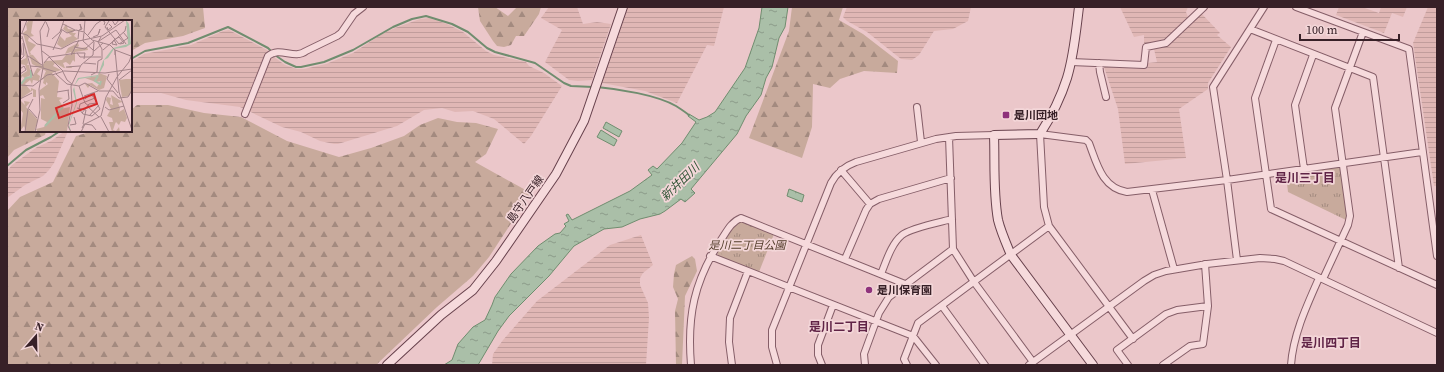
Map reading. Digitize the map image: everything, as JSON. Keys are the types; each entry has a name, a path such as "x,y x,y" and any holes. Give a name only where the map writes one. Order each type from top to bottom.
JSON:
{"street":[{"path":"245,114 268,56 271,53 278,51 292,54 302,54 341,33 354,14 363,7"},
{"name":"島守八戸線","path":"387,365 441,315 473,290 496,261 556,174 584,121 623,7"},
{"path":"1079,7 1075,40 1067,78 1050,118 1040,134 1044,207 1049,226 1133,339"},
{"path":"1071,62 1144,65 1146,47 1166,43 1204,7"},
{"path":"1237,260 1213,87 1264,7"},
{"path":"1296,7 1409,49 1437,256"},
{"path":"1250,29 1313,55 1373,77 1399,268"},
{"path":"1291,365 1296,335 1308,301 1341,242 1350,216 1334,108 1363,32"},
{"path":"1276,40 1255,98 1270,209 1437,285"},
{"path":"1304,169 1295,105 1313,55"},
{"path":"1099,64 1106,96"},
{"path":"916,107 921,142"},
{"path":"777,365 772,347 772,330 831,183 841,170 856,162 921,142 949,137 1040,134 1086,140 1090,143 1106,181 1114,189 1127,192 1227,180 1422,152"},
{"path":"994,135 995,186 998,219 1011,255 1093,365"},
{"path":"949,137 953,249 1031,364 1154,275 1174,269 1205,264 1260,258 1284,261 1437,333"},
{"path":"841,170 870,204"},
{"path":"845,259 870,204 879,199 950,178"},
{"path":"1152,190 1174,269"},
{"path":"1429,192 1437,192"},
{"path":"691,365 690,319 696,291 710,256 734,221 741,218 905,284"},
{"path":"881,274 894,245 902,235 913,230 952,219"},
{"path":"907,365 904,359 918,323 1049,226"},
{"path":"865,365 864,354 876,321 889,297 953,249"},
{"path":"710,256 913,336 936,365"},
{"path":"1163,365 1190,346 1202,344 1208,306 1205,264"},
{"path":"732,365 729,342 730,318 748,271"},
{"path":"822,365 818,355 818,345 832,305"},
{"path":"942,306 985,365"},
{"path":"1128,365 1118,350 1166,314 1177,310 1208,306"}],"shaded area":[{"path":"549,7 577,7 583,24 597,22 611,24 592,80 569,80 545,62 562,30 541,18"},
{"path":"628,7 724,7 714,46 707,45 677,103 645,91 602,83"},
{"path":"847,7 971,7 968,21 953,29 934,31 919,55 912,60 901,59 867,32 847,21 843,17"},
{"path":"1120,7 1188,7 1186,12 1188,17 1166,39 1144,44 1144,35 1134,37"},
{"path":"1339,7 1362,7 1379,13 1381,7 1407,7 1403,17 1392,13 1384,33 1336,15"},
{"path":"1428,7 1437,7 1437,186 1434,186 1413,43"},
{"path":"1201,13 1220,33 1217,35 1231,47 1208,83 1208,89 1179,109 1186,158 1125,164 1118,109 1104,67 1147,69 1148,63 1157,62 1154,49 1167,45"},
{"path":"429,18 447,24 463,32 486,51 494,55 526,62 529,66 544,73 562,86 531,136 524,144 494,119 473,111 455,112 442,108 424,110 397,126 334,144 320,141 301,132 282,127 240,107 186,100 161,93 132,93 132,61 144,54 191,45 223,31 229,30 267,50 285,65 297,69 304,69 326,64 353,53 382,34 420,19"},
{"path":"64,132 68,132 54,163 49,170 43,176 25,185 7,198 7,171 12,165 37,147 51,141"},
{"path":"641,235 653,265 643,273 640,278 640,285 648,303 649,318 646,365 492,365 493,354 503,340 537,301 610,245"}],"green space":[{"path":"7,7 203,7 205,28 183,36 145,43 132,50 132,20 20,20 20,132 46,132 45,135 14,150 7,158"},
{"path":"478,7 495,7 508,16 517,7 541,7 539,14 524,36 516,36 511,45 504,47 497,46 480,21"},
{"path":"792,7 843,7 839,20 863,34 898,61 897,73 864,71 840,79 830,88 813,84 812,127 802,158 749,138 789,31"},
{"path":"137,105 168,105 204,113 241,117 287,141 339,157 371,148 404,136 420,125 438,118 457,122 476,123 498,129 486,154 475,162 531,193 489,257 473,276 437,307 376,365 7,365 7,211 20,197 53,182 76,136 90,132 132,132 132,109"},
{"path":"1337,167 1341,169 1347,216 1346,220 1288,192 1286,174"},
{"name":"是川二丁目公園","path":"742,221 774,234 759,272 718,256 717,251 737,222"},
{"path":"741,223 759,229 759,231 754,231 743,227 731,240 726,249 727,253 722,255 720,250 733,229"},
{"path":"692,256 695,259 697,271 685,296 682,365 676,365 675,311 678,299 673,287 674,274 676,265"}],"water":[{"name":"新井田川","path":"762,7 788,7 785,27 779,38 772,67 766,78 761,95 746,116 737,134 691,189 695,193 685,202 681,199 660,214 640,219 622,227 604,229 574,246 549,276 509,316 498,331 478,365 444,365 452,360 458,344 473,327 485,320 495,297 511,274 538,246 555,234 560,233 566,226 564,224 569,221 566,215 568,214 572,220 630,191 652,175 648,170 653,166 657,169 682,143 696,122 688,116 689,114 699,120 715,112 745,68 759,28"},
{"path":"606,122 622,131 619,137 603,128"},
{"path":"601,130 617,140 614,146 597,137"},
{"path":"789,189 804,195 802,202 787,196"}],"waterway":[{"path":"275,55 296,67 324,62 353,50 393,27 412,19 426,16 452,24 468,32 487,48 495,52 535,63 564,83 571,86 593,87"},
{"path":"132,58 145,51 188,43 228,27 268,48 272,52"},
{"path":"597,87 627,91 659,99 676,106 689,115"},
{"path":"7,166 26,150 58,132"}],"place":[{"name":"是川団地","path":"1006,115"},
{"name":"是川保育園","path":"869,290"}],"district":[{"name":"是川三丁目","path":"1305,178"},
{"name":"是川二丁目","path":"839,327"},
{"name":"是川四丁目","path":"1331,343"}]}
